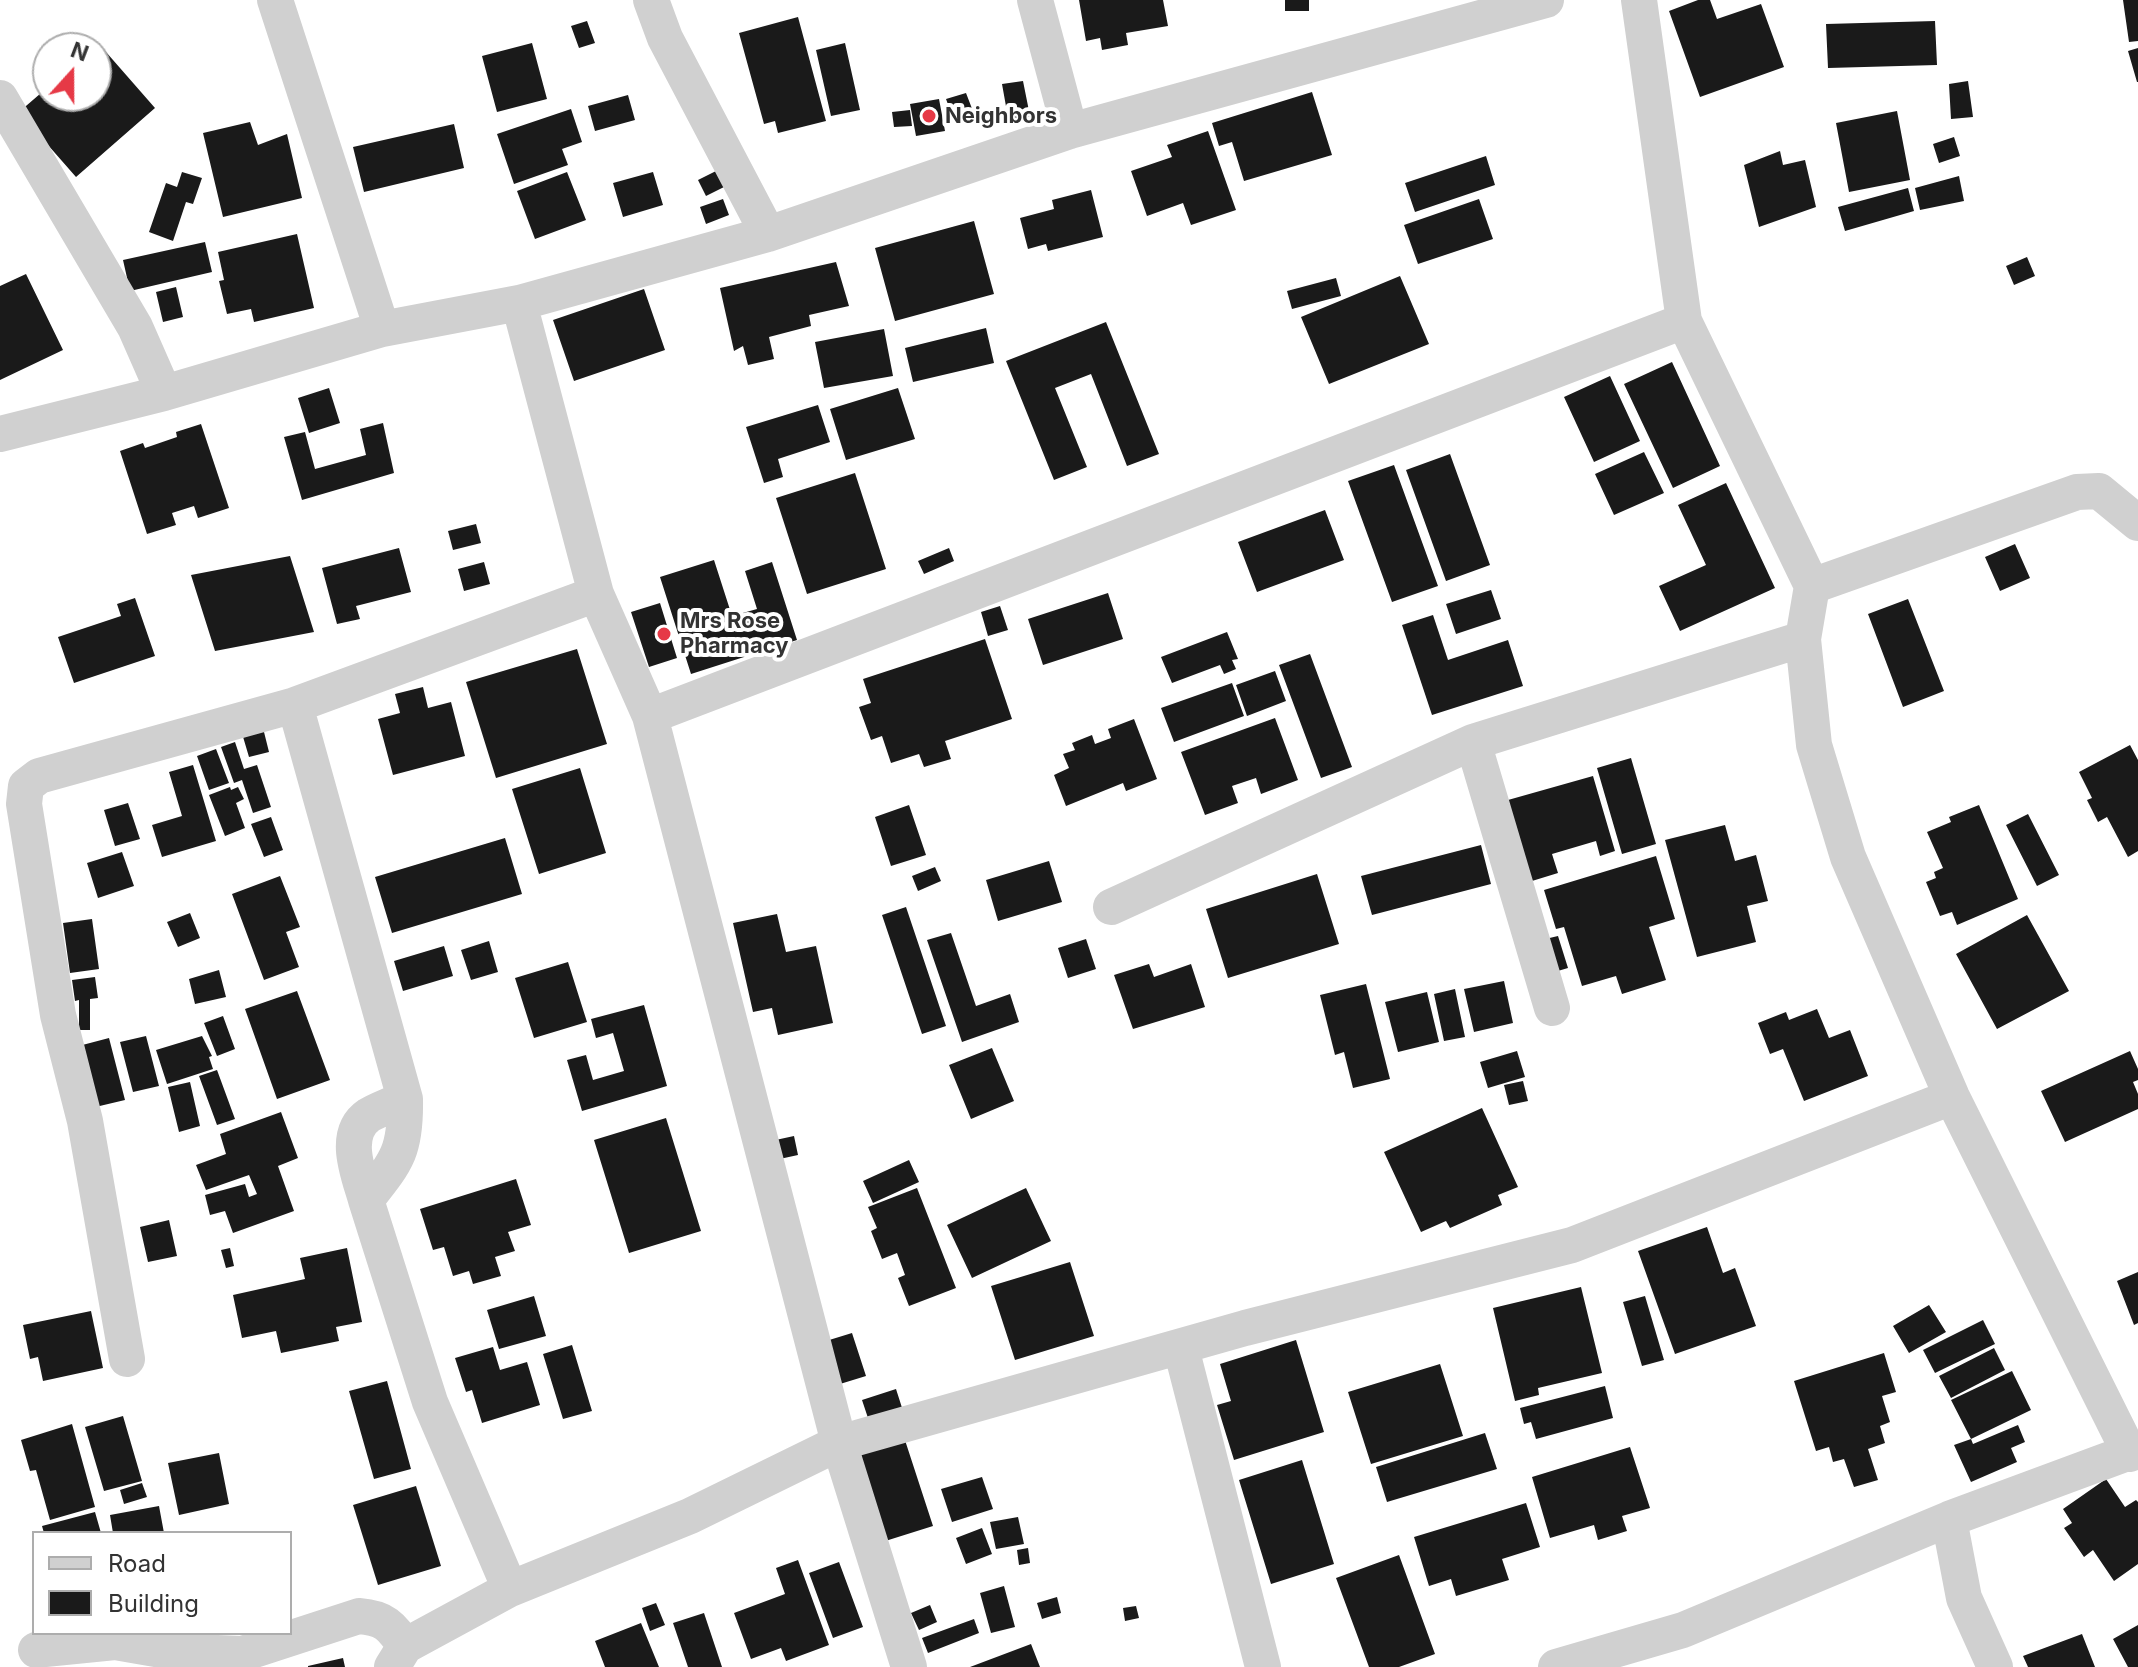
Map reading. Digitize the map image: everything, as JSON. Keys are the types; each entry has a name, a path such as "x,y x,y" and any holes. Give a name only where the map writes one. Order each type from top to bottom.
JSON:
{"street":[{"path":"275,0 382,329"},
{"path":"651,0 665,38 768,234"},
{"path":"1035,0 1070,131"},
{"path":"0,434 164,393 382,329 519,303 768,234 1070,131 1546,0"},
{"path":"1565,1666 1683,1630 1949,1519 2134,1452 1952,1097 1848,857 1814,745 1803,639 1812,586 1684,321 1639,0"},
{"path":"0,98 135,327 164,393"},
{"path":"519,303 596,594 650,716 839,1443 909,1667"},
{"path":"650,716 1684,321"},
{"path":"1812,586 2077,492 2099,491 2138,523"},
{"path":"127,1359 85,1121 58,1015 24,804 13,790 39,776 295,705 596,594"},
{"path":"1111,907 1473,742 1803,639"},
{"path":"295,705 405,1099 405,1129 394,1164 366,1200 430,1402 510,1589"},
{"path":"1473,742 1552,1008"},
{"path":"36,1650 115,1642 167,1651 242,1654 359,1616 379,1617 394,1631 398,1657 510,1589 690,1516 839,1443 1245,1328 1572,1245 1952,1097"},
{"path":"1181,1348 1263,1667"},
{"path":"1949,1519 1964,1598 1995,1667"}],"building":[{"path":"1079,0 1163,0 1168,26 1126,33 1128,45 1102,50 1100,38 1086,41"},
{"path":"1285,0 1309,0 1309,11 1285,11"},
{"path":"1698,0 1710,0 1717,19 1761,4 1784,67 1700,97 1669,11"},
{"path":"2123,0 2138,0 2138,41 2129,42"},
{"path":"798,17 826,121 778,133 775,121 764,124 739,33"},
{"path":"587,21 595,43 579,48 571,26"},
{"path":"1935,21 1937,65 1828,68 1826,24"},
{"path":"532,43 547,99 497,112 482,56"},
{"path":"845,43 860,110 831,116 816,50"},
{"path":"2138,48 2138,82 2137,82 2128,51"},
{"path":"112,59 155,108 76,177 19,112 32,101 32,112 112,112"},
{"path":"1023,81 1030,116 1009,123 1002,84"},
{"path":"1968,81 1973,117 1951,119 1949,84"},
{"path":"1312,92 1332,155 1244,181 1232,142 1219,146 1212,123"},
{"path":"966,93 976,119 956,126 946,99"},
{"path":"628,95 635,120 595,131 588,106"},
{"path":"939,99 945,131 916,136 910,104"},
{"path":"571,109 582,142 562,149 568,165 514,184 497,134"},
{"path":"910,110 912,126 894,127 892,112"},
{"path":"1897,111 1910,180 1849,192 1836,123"},
{"path":"250,122 258,145 287,134 302,198 223,217 203,133"},
{"path":"454,124 464,168 364,192 353,147"},
{"path":"1208,131 1236,210 1191,225 1183,203 1147,216 1131,171 1172,157 1167,145"},
{"path":"1954,137 1960,156 1939,163 1933,144"},
{"path":"1780,151 1783,165 1805,160 1816,207 1759,227 1744,165"},
{"path":"1486,156 1495,185 1415,212 1405,183"},
{"path":"716,171 724,187 706,196 698,180"},
{"path":"182,172 202,178 193,204 186,202 173,241 149,232 166,183 177,187"},
{"path":"567,172 586,220 535,239 517,191"},
{"path":"653,172 663,205 623,217 613,183"},
{"path":"1959,176 1964,201 1920,210 1915,188"},
{"path":"1908,188 1914,211 1845,231 1838,207"},
{"path":"1091,190 1103,237 1048,251 1046,244 1028,249 1020,218 1054,209 1052,200"},
{"path":"723,199 729,215 706,224 700,207"},
{"path":"1479,199 1493,239 1418,264 1404,225"},
{"path":"974,221 994,294 895,321 875,248"},
{"path":"297,234 314,308 254,322 251,309 227,314 219,281 224,280 218,252"},
{"path":"205,242 212,272 130,291 123,260"},
{"path":"2027,257 2035,276 2014,285 2006,266"},
{"path":"836,262 849,306 809,315 811,326 769,337 774,359 748,365 743,346 734,351 720,288"},
{"path":"26,274 63,350 0,380 0,286"},
{"path":"1400,276 1429,344 1329,384 1301,317"},
{"path":"1336,278 1341,296 1292,309 1287,291"},
{"path":"176,287 183,317 163,322 156,292"},
{"path":"644,289 665,350 574,381 553,320"},
{"path":"1106,322 1159,454 1127,466 1091,374 1055,388 1087,467 1054,480 1006,361"},
{"path":"986,328 994,363 913,382 905,348"},
{"path":"884,329 893,376 824,388 815,342"},
{"path":"1672,362 1720,466 1673,488 1624,384"},
{"path":"1610,376 1640,441 1594,462 1564,397"},
{"path":"329,388 340,423 309,433 298,398"},
{"path":"898,388 915,439 846,460 830,409"},
{"path":"818,405 830,442 778,459 783,477 764,483 746,427"},
{"path":"383,423 394,473 302,500 284,437 305,432 315,469 366,455 360,429"},
{"path":"201,424 229,508 198,518 194,506 172,513 176,525 147,534 120,451 143,443 145,448 177,437 176,432"},
{"path":"1644,452 1664,493 1614,515 1595,474"},
{"path":"1450,454 1490,565 1446,581 1406,470"},
{"path":"1394,465 1438,586 1392,602 1348,481"},
{"path":"855,473 886,569 807,594 776,498"},
{"path":"1726,483 1775,588 1680,631 1659,586 1706,565 1678,505"},
{"path":"1325,510 1344,560 1257,592 1238,542"},
{"path":"476,524 481,543 453,550 448,531"},
{"path":"2015,544 2030,578 2000,591 1985,557"},
{"path":"399,548 411,592 356,606 360,619 337,624 322,568"},
{"path":"949,548 954,561 924,574 918,561"},
{"path":"290,556 314,632 215,651 191,575"},
{"path":"714,560 732,616 757,609 745,571 772,562 797,640 691,674 660,577"},
{"path":"484,562 490,584 464,591 458,569"},
{"path":"1491,590 1501,619 1456,634 1446,604"},
{"path":"1108,593 1123,639 1043,665 1028,619"},
{"path":"135,598 155,656 74,683 58,637 121,616 117,604"},
{"path":"1908,599 1944,691 1903,707 1868,614"},
{"path":"660,603 677,658 649,667 631,612"},
{"path":"1000,606 1008,630 988,636 981,612"},
{"path":"1433,615 1448,660 1508,640 1523,686 1432,715 1402,625"},
{"path":"1227,632 1238,659 1232,660 1236,669 1224,674 1220,665 1172,683 1161,657"},
{"path":"985,639 1012,719 945,741 951,759 924,767 919,754 891,763 882,736 871,740 859,707 871,703 863,679"},
{"path":"577,649 607,744 496,778 466,682"},
{"path":"1310,654 1352,767 1321,778 1279,665"},
{"path":"1275,671 1286,701 1247,716 1236,685"},
{"path":"1232,683 1244,716 1174,742 1161,708"},
{"path":"423,687 428,708 451,702 465,756 393,775 378,719 400,713 395,694"},
{"path":"1275,718 1298,780 1261,794 1256,778 1232,786 1238,803 1205,815 1181,752"},
{"path":"1134,719 1157,779 1126,791 1123,783 1066,806 1054,775 1069,768 1063,754 1075,750 1072,743 1092,735 1095,744 1111,738 1108,729"},
{"path":"262,724 269,752 249,757 241,730"},
{"path":"235,742 244,769 257,765 271,807 253,813 242,780 234,783 221,747"},
{"path":"2130,745 2138,760 2138,851 2128,857 2107,817 2098,822 2087,800 2092,798 2079,772"},
{"path":"216,749 229,783 209,790 197,756"},
{"path":"1631,758 1656,844 1622,854 1597,768"},
{"path":"193,765 216,841 162,857 152,825 182,816 169,772"},
{"path":"580,768 606,853 539,874 512,789"},
{"path":"1593,776 1615,851 1600,856 1596,841 1552,854 1558,873 1532,881 1508,800"},
{"path":"230,787 231,790 238,787 244,799 236,803 245,828 225,836 209,795"},
{"path":"128,803 140,839 115,846 104,810"},
{"path":"909,805 926,855 891,866 875,817"},
{"path":"1979,805 2018,899 1957,925 1952,912 1940,916 1926,882 1936,878 1934,872 1943,868 1927,832 1951,822 1949,817"},
{"path":"2028,814 2059,875 2037,886 2006,825"},
{"path":"271,817 283,850 264,857 251,824"},
{"path":"1725,825 1735,861 1756,855 1768,901 1747,906 1756,942 1697,957 1665,840"},
{"path":"505,838 522,894 392,933 375,877"},
{"path":"1481,845 1491,884 1372,915 1361,876"},
{"path":"122,852 134,886 98,898 87,863"},
{"path":"1656,856 1675,919 1649,927 1666,980 1622,994 1616,976 1582,986 1564,927 1556,929 1544,890"},
{"path":"1049,861 1062,902 998,921 986,880"},
{"path":"935,867 941,881 918,891 912,876"},
{"path":"1317,874 1339,944 1228,978 1206,909"},
{"path":"280,876 300,927 286,932 299,967 264,980 232,894"},
{"path":"906,907 946,1026 922,1034 882,915"},
{"path":"190,913 200,938 178,947 167,922"},
{"path":"777,914 786,952 816,946 833,1023 778,1035 772,1008 753,1012 733,923"},
{"path":"2027,915 2069,991 1997,1029 1956,954"},
{"path":"92,919 99,969 70,973 63,923"},
{"path":"951,933 976,1006 1010,994 1019,1022 962,1042 927,940"},
{"path":"1558,936 1568,968 1551,973 1541,940"},
{"path":"1086,939 1096,969 1068,978 1058,948"},
{"path":"489,941 498,972 471,980 461,950"},
{"path":"444,946 453,976 403,991 394,961"},
{"path":"568,962 587,1022 534,1038 515,978"},
{"path":"1149,964 1154,977 1191,964 1205,1007 1133,1029 1114,975"},
{"path":"219,970 226,997 195,1004 189,979"},
{"path":"95,977 98,998 90,999 90,1030 79,1030 79,1000 75,1001 72,980"},
{"path":"1504,981 1513,1023 1474,1032 1464,989"},
{"path":"1366,984 1390,1079 1353,1088 1344,1052 1335,1055 1320,995"},
{"path":"1455,989 1465,1037 1444,1041 1434,994"},
{"path":"297,991 330,1080 277,1099 245,1009"},
{"path":"1427,992 1439,1042 1398,1052 1385,1002"},
{"path":"644,1005 667,1086 582,1111 567,1060 586,1055 593,1080 624,1071 613,1033 596,1038 591,1019"},
{"path":"1817,1009 1829,1038 1850,1030 1868,1076 1804,1101 1783,1049 1770,1054 1758,1023 1786,1012 1789,1020"},
{"path":"223,1016 235,1049 217,1056 204,1023"},
{"path":"146,1036 159,1086 133,1092 120,1042"},
{"path":"202,1036 212,1056 209,1057 213,1069 167,1084 156,1050"},
{"path":"109,1038 125,1100 87,1109 71,1048"},
{"path":"992,1048 1014,1101 971,1119 949,1065"},
{"path":"1517,1051 1525,1077 1488,1088 1480,1062"},
{"path":"2130,1051 2138,1069 2138,1080 2133,1082 2138,1094 2138,1109 2065,1142 2041,1091"},
{"path":"217,1070 235,1119 217,1125 199,1076"},
{"path":"1523,1081 1528,1101 1509,1105 1504,1085"},
{"path":"190,1082 200,1126 179,1132 168,1087"},
{"path":"1482,1108 1518,1187 1498,1195 1502,1205 1450,1228 1446,1221 1421,1232 1384,1152"},
{"path":"281,1112 298,1158 278,1166 294,1211 233,1233 225,1211 210,1215 205,1195 245,1184 249,1197 257,1194 249,1175 206,1190 196,1165 226,1154 220,1134"},
{"path":"666,1118 701,1231 629,1253 594,1140"},
{"path":"794,1136 798,1155 775,1160 771,1141"},
{"path":"909,1160 919,1182 873,1203 863,1181"},
{"path":"516,1179 531,1225 508,1232 515,1251 495,1257 501,1276 473,1284 469,1271 453,1276 444,1247 433,1250 420,1209"},
{"path":"917,1188 956,1288 909,1306 898,1278 905,1275 897,1253 882,1259 871,1231 877,1228 868,1207"},
{"path":"1026,1188 1051,1241 972,1278 947,1225"},
{"path":"169,1220 177,1256 148,1262 140,1227"},
{"path":"1707,1227 1723,1273 1735,1268 1756,1326 1675,1354 1638,1251"},
{"path":"230,1248 234,1266 226,1268 221,1250"},
{"path":"347,1248 362,1322 336,1327 339,1341 281,1353 276,1331 242,1338 233,1295 305,1279 300,1258"},
{"path":"1070,1262 1094,1336 1015,1360 991,1286"},
{"path":"2138,1272 2138,1323 2134,1325 2117,1281"},
{"path":"1581,1287 1602,1373 1538,1388 1539,1395 1515,1401 1493,1308"},
{"path":"534,1296 546,1336 499,1349 487,1310"},
{"path":"1645,1296 1664,1360 1642,1366 1623,1302"},
{"path":"1929,1305 1946,1332 1909,1353 1893,1326"},
{"path":"91,1311 103,1368 43,1381 38,1357 30,1359 23,1325"},
{"path":"1983,1320 1995,1344 1935,1373 1923,1350"},
{"path":"852,1333 866,1376 840,1384 826,1341"},
{"path":"1296,1340 1324,1432 1234,1460 1217,1405 1231,1401 1220,1364"},
{"path":"572,1345 592,1411 563,1419 543,1354"},
{"path":"493,1347 500,1370 527,1362 540,1405 482,1423 472,1390 466,1392 455,1358"},
{"path":"1994,1348 2005,1370 1951,1398 1939,1376"},
{"path":"1884,1353 1896,1392 1882,1396 1890,1422 1880,1426 1885,1443 1868,1449 1878,1480 1854,1487 1844,1459 1833,1462 1829,1447 1816,1451 1794,1381"},
{"path":"1440,1364 1463,1436 1371,1464 1348,1392"},
{"path":"2012,1371 2031,1410 1971,1439 1951,1400"},
{"path":"387,1381 411,1469 374,1479 349,1391"},
{"path":"1605,1386 1613,1418 1536,1439 1531,1422 1524,1424 1520,1408"},
{"path":"896,1389 904,1414 870,1424 862,1400"},
{"path":"123,1416 142,1481 104,1491 85,1427"},
{"path":"72,1424 95,1507 50,1520 36,1470 30,1471 21,1440"},
{"path":"2018,1425 2025,1442 2011,1448 2017,1462 1971,1482 1954,1445 1971,1439 1973,1444"},
{"path":"902,1431 933,1526 879,1543 855,1446"},
{"path":"1485,1433 1497,1469 1387,1502 1376,1467"},
{"path":"1630,1447 1650,1508 1622,1516 1627,1531 1598,1540 1594,1525 1550,1538 1532,1477"},
{"path":"219,1453 229,1504 179,1515 168,1463"},
{"path":"1302,1460 1334,1564 1271,1584 1239,1480"},
{"path":"982,1477 993,1509 952,1522 941,1489"},
{"path":"2106,1479 2125,1507 2136,1500 2138,1502 2138,1564 2114,1581 2093,1550 2084,1557 2064,1528 2072,1523 2063,1509"},
{"path":"142,1483 147,1497 124,1504 120,1490"},
{"path":"416,1486 441,1566 378,1585 353,1505"},
{"path":"1526,1503 1540,1547 1502,1559 1509,1580 1456,1596 1451,1579 1429,1586 1414,1537"},
{"path":"159,1506 164,1531 113,1531 110,1515"},
{"path":"95,1512 100,1531 43,1531 42,1526"},
{"path":"1018,1517 1024,1544 996,1549 990,1522"},
{"path":"982,1528 992,1554 966,1564 956,1538"},
{"path":"1028,1548 1030,1563 1019,1565 1017,1550"},
{"path":"1399,1555 1435,1654 1399,1667 1369,1667 1336,1578"},
{"path":"798,1560 829,1645 786,1661 781,1648 751,1659 734,1613 785,1594 776,1568"},
{"path":"839,1562 863,1627 833,1638 809,1573"},
{"path":"1004,1586 1015,1627 991,1633 980,1593"},
{"path":"1057,1597 1061,1613 1042,1619 1037,1603"},
{"path":"656,1603 665,1625 650,1631 642,1608"},
{"path":"930,1605 937,1622 919,1630 911,1613"},
{"path":"1136,1606 1139,1618 1125,1621 1123,1608"},
{"path":"704,1613 722,1667 688,1667 673,1623"},
{"path":"974,1619 979,1633 928,1653 922,1638"},
{"path":"641,1623 659,1667 605,1667 595,1641"},
{"path":"2138,1625 2138,1667 2128,1667 2113,1639"},
{"path":"2082,1634 2095,1667 2028,1667 2023,1656"},
{"path":"1031,1644 1040,1667 970,1667"},
{"path":"343,1658 345,1667 308,1667 308,1666"}],"place":[{"name":"Neighbors","path":"929,116"},
{"name":"Mrs Rose Pharmacy","path":"664,634"}]}
